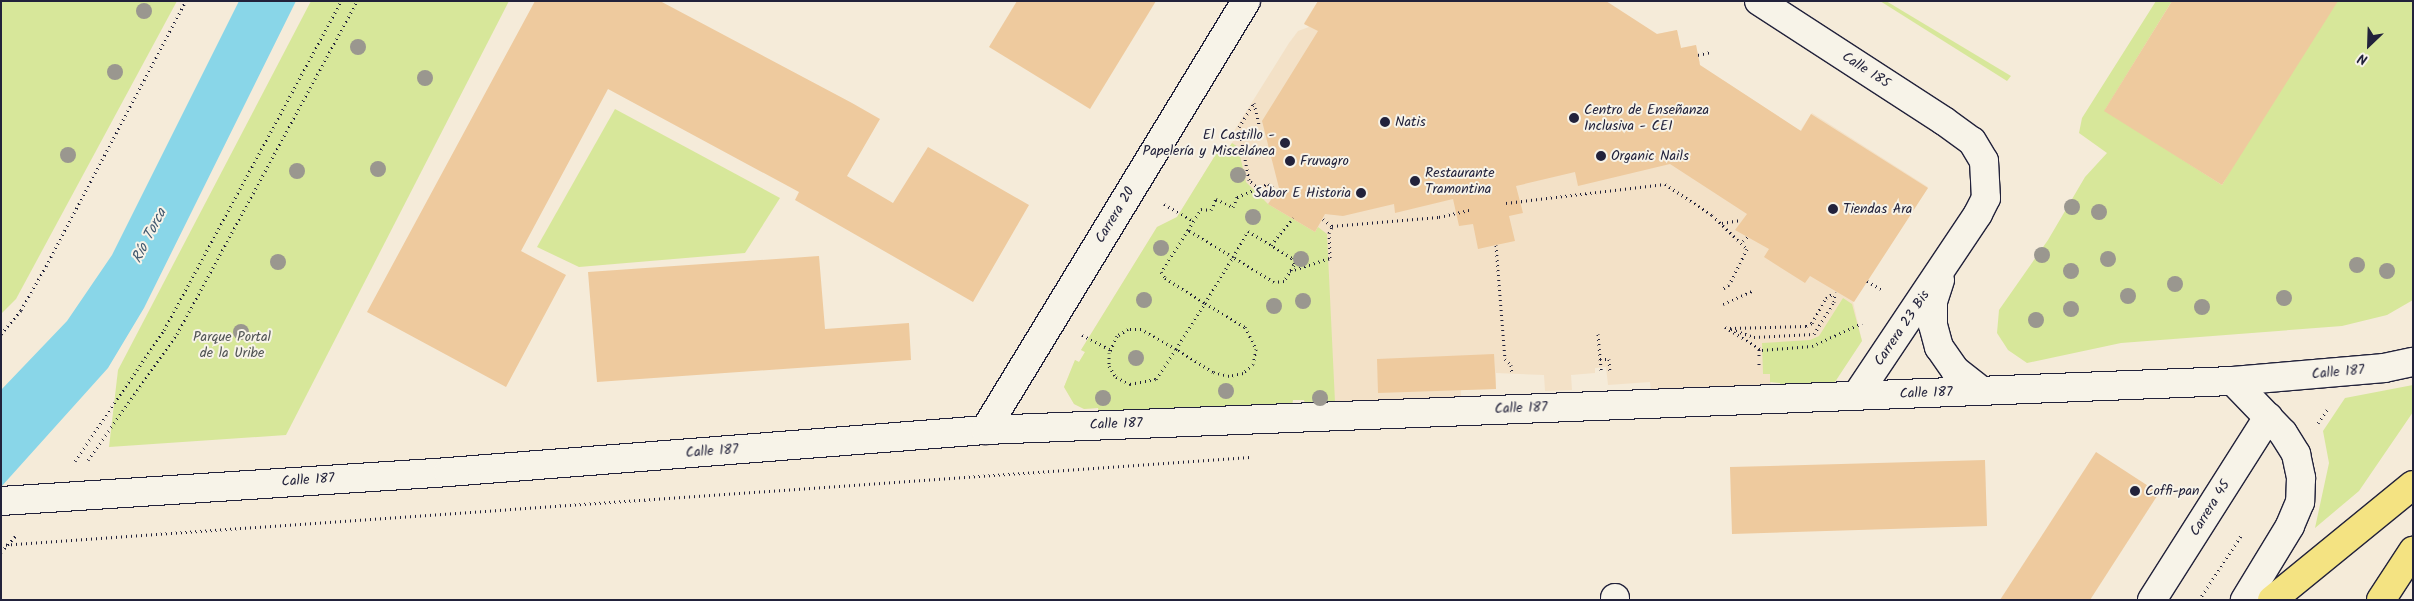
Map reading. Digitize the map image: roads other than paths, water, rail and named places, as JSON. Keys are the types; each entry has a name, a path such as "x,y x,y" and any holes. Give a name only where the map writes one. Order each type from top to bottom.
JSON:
{"highway":[{"path":"2272,600 2413,485"},
{"path":"2381,600 2413,551"}],"street":[{"name":"Carrera 20","path":"984,430 1246,1"},
{"name":"Calle 185","path":"1759,1 1972,141"},
{"name":"Carrera 23 Bis","path":"1856,396 1948,260 1986,198 1984,161 1972,141"},
{"name":"Carrera 23 Bis","path":"1948,260 1933,301 1933,325 1939,347 1955,370 1982,391"},
{"name":"Calle 187","path":"4,501 57,496 448,472 984,430 2233,381 2384,368 2413,362"},
{"path":"2233,381 2268,416 2296,454 2302,478 2300,502 2290,526 2245,600"},
{"name":"Carrera 45","path":"2152,600 2268,416"}],"water":[{"name":"Río Torca","path":"239,1 296,1 144,308 108,368 1,487 1,390 67,321 112,255"}],"place":[{"name":"Centro de Enseñanza Inclusiva - CEI","path":"1574,118"},
{"name":"Natis","path":"1385,122"},
{"name":"El Castillo - Papelería y Miscelánea","path":"1285,143"},
{"name":"Organic Nails","path":"1601,156"},
{"name":"Fruvagro","path":"1290,161"},
{"name":"Restaurante Tramontina","path":"1415,181"},
{"name":"Sabor E Historia","path":"1361,193"},
{"name":"Tiendas Ara","path":"1833,209"},
{"name":"Coffi-pan","path":"2135,491"}],"park label":[{"name":"Parque Portal de la Uribe","path":"232,346"}]}
